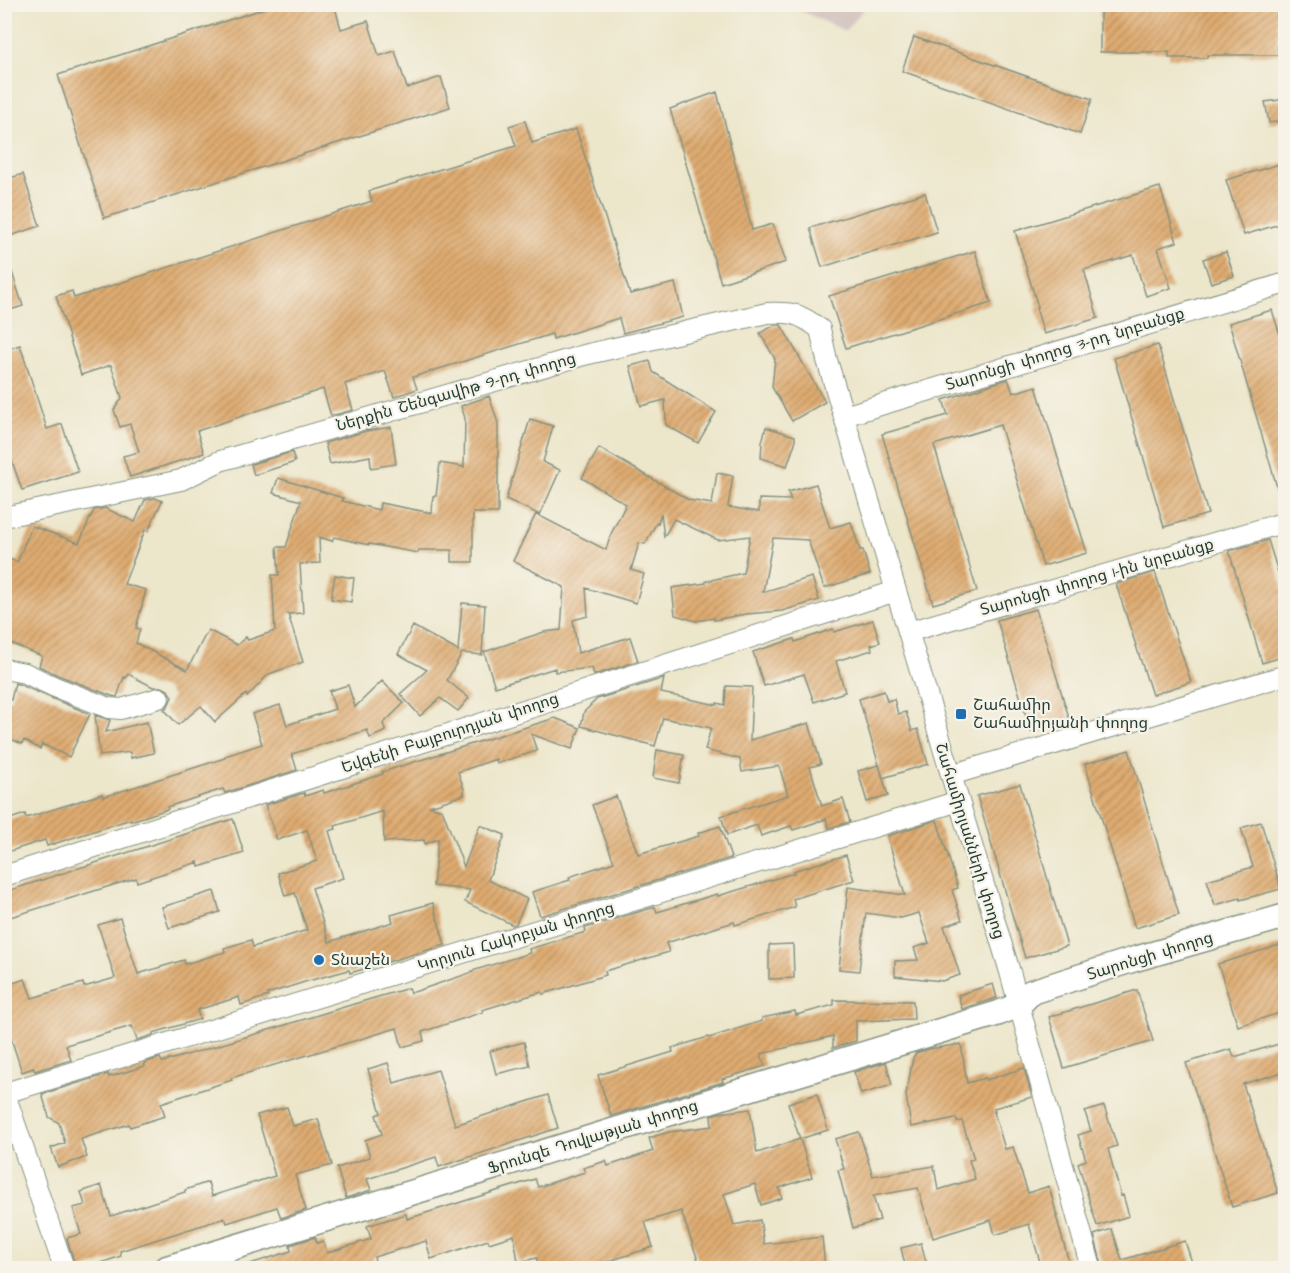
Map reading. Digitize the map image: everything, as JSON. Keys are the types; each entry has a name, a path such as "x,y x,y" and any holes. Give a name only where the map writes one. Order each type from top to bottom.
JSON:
{"street":[{"name":"Տարոնցի փողոց 3-րդ նրբանցք","path":"844,416 1286,283"},
{"name":"Ներքին Շենգավիթ 9-րդ փողոց","path":"4,517 181,480 220,461 584,355 767,313 790,312 806,318 820,329 844,416"},
{"name":"Շահամիրյանների փողոց","path":"844,416 1019,1005 1091,1269"},
{"name":"Տարոնցի փողոց 1-ին նրբանցք","path":"908,632 1286,522"},
{"name":"Եվգենի Բայբուրդյան փողոց","path":"4,876 896,591"},
{"path":"4,669 25,673 109,708 121,709 159,698"},
{"path":"951,775 1286,675"},
{"name":"Կորյուն Հակոբյան փողոց","path":"5,1092 959,801"},
{"name":"Տարոնցի փողոց","path":"1019,1005 1031,992 1135,959 1286,916"},
{"name":"Ֆրունզե Դովլաթյան փողոց","path":"166,1269 1019,1005"},
{"path":"5,1092 64,1269"}],"shaded area":[{"path":"867,4 845,31 788,5"}],"building":[{"path":"278,4 313,4 314,9 334,4 341,29 368,21 379,56 395,51 407,88 441,77 450,107 104,218 58,75"},
{"path":"1100,4 1277,4 1278,55 1207,55 1207,58 1169,58 1169,52 1100,52"},
{"path":"914,37 1092,99 1080,134 902,71"},
{"path":"717,92 752,230 773,224 786,262 721,283 670,109"},
{"path":"1286,99 1286,120 1269,123 1265,102"},
{"path":"525,121 532,143 576,129 630,294 675,283 683,317 623,333 619,318 553,339 552,334 413,377 417,389 394,397 385,371 345,384 353,410 331,416 323,389 197,431 204,453 130,477 123,456 139,452 130,424 120,427 114,410 122,398 111,365 81,375 56,296 72,291 74,298 372,201 369,191 516,146 509,126"},
{"path":"1286,162 1286,222 1244,235 1226,180"},
{"path":"23,174 40,226 4,238 4,180"},
{"path":"1160,187 1177,242 1158,248 1171,288 1146,296 1133,255 1084,270 1098,318 1044,334 1015,231"},
{"path":"925,193 937,232 822,267 810,228"},
{"path":"975,251 991,303 846,348 829,296"},
{"path":"1226,252 1234,276 1211,283 1203,259"},
{"path":"4,260 8,260 23,306 4,312"},
{"path":"1272,310 1286,354 1286,500 1281,501 1229,323"},
{"path":"775,325 781,325 825,402 792,421 772,387 775,359 760,333"},
{"path":"20,345 47,429 62,424 78,472 22,490 4,438 4,350"},
{"path":"1158,345 1208,514 1164,527 1114,358"},
{"path":"650,361 653,372 716,412 698,443 666,425 665,400 641,406 630,366"},
{"path":"1008,379 1013,393 1036,386 1087,553 1043,566 1000,425 934,445 977,591 933,604 882,434 948,415 943,400"},
{"path":"489,396 498,423 498,513 473,513 473,562 452,562 452,550 419,550 418,553 334,537 332,541 319,537 320,563 300,564 303,613 288,614 303,662 269,674 247,697 246,694 215,722 201,706 178,725 164,709 172,697 168,690 162,687 153,687 128,674 126,678 124,677 117,697 112,696 39,666 42,656 4,641 4,557 17,562 32,526 79,543 94,510 105,508 135,522 145,500 155,498 162,501 148,531 145,530 124,584 146,590 136,628 140,629 136,643 187,670 208,630 237,645 246,637 248,640 275,631 272,575 279,575 277,547 286,547 301,501 273,493 278,478 343,498 342,501 379,510 380,503 432,513 440,463 464,467 465,418 461,406"},
{"path":"530,419 553,426 543,462 560,470 540,515 506,499"},
{"path":"391,427 396,464 371,468 370,456 330,464 325,443 366,431"},
{"path":"766,427 795,436 795,443 787,466 761,458"},
{"path":"599,448 689,500 712,504 717,473 733,476 728,507 759,512 759,499 791,500 788,492 816,484 830,528 851,522 870,574 824,588 808,540 773,538 763,592 812,577 819,600 782,611 714,620 714,618 696,621 675,615 672,588 706,583 706,581 743,573 750,536 718,540 674,519 664,537 661,513 658,523 645,544 639,543 631,570 644,574 636,603 586,588 588,616 573,620 578,653 630,637 638,661 594,675 592,668 555,672 555,668 495,687 484,652 544,632 561,630 564,587 513,561 536,514 606,550 626,504 582,478"},
{"path":"292,452 295,462 254,475 251,464"},
{"path":"1268,540 1286,598 1286,656 1262,663 1229,551"},
{"path":"1155,572 1191,682 1152,695 1116,584"},
{"path":"335,575 354,578 351,602 331,599"},
{"path":"462,603 485,605 482,655 462,653 447,680 469,698 458,711 440,698 420,716 400,694 427,670 398,654 413,626 458,651"},
{"path":"1036,609 1070,721 1031,732 997,620"},
{"path":"873,620 880,642 871,645 872,650 836,661 845,692 814,702 804,674 764,686 753,652 794,639 795,642 833,629 834,632"},
{"path":"664,678 661,693 717,705 717,703 725,705 726,686 752,687 750,740 809,723 821,764 810,767 822,806 843,799 850,822 829,828 826,819 793,830 791,826 761,836 757,825 727,835 721,816 788,795 779,766 742,772 740,759 705,750 711,728 663,718 655,746 581,726 584,712 597,699"},
{"path":"382,681 404,703 383,724 386,731 370,738 367,730 292,754 297,770 225,793 223,789 131,821 131,819 47,846 45,840 4,853 4,821 25,814 26,818 102,794 103,797 225,758 225,756 262,744 252,714 280,705 287,725 335,709 329,691 348,685 355,707"},
{"path":"15,683 90,714 69,757 42,744 40,749 24,740 22,744 4,736 4,699 11,700"},
{"path":"884,691 887,701 894,699 898,714 906,712 912,731 918,729 928,764 883,778 859,699"},
{"path":"95,715 110,720 106,732 147,722 154,753 131,758 130,752 100,756"},
{"path":"555,718 580,728 572,749 531,734 537,751 497,763 496,759 458,772 464,795 430,806 442,809 464,867 480,825 505,835 488,880 527,899 516,924 513,925 465,902 470,890 433,886 438,839 425,844 424,840 384,842 383,811 335,826 336,829 329,831 343,878 312,888 329,942 393,922 391,915 433,903 445,945 350,973 349,970 308,981 241,1005 239,997 197,1010 200,1019 137,1040 132,1026 66,1045 71,1060 35,1071 33,1068 22,1072 4,1017 4,986 25,979 32,998 83,983 84,987 115,978 98,925 120,918 138,974 184,960 185,964 225,952 224,948 251,940 253,947 307,930 295,893 285,896 278,873 317,861 307,830 277,840 265,805 304,793 305,796 323,790 324,793 383,774 382,772"},
{"path":"657,750 684,755 679,783 653,778"},
{"path":"1129,750 1179,915 1135,928 1085,764"},
{"path":"879,765 888,796 867,802 858,771"},
{"path":"1020,784 1067,946 1025,958 977,796"},
{"path":"616,796 638,854 699,836 698,833 720,826 731,858 540,916 532,892 614,862 592,805"},
{"path":"233,819 244,853 199,867 198,862 137,882 136,878 4,919 4,892"},
{"path":"937,820 958,888 952,890 962,920 944,926 960,975 942,981 895,976 895,961 918,960 914,948 929,943 919,913 901,918 866,913 859,971 839,969 848,887 905,895 887,836"},
{"path":"1261,822 1281,889 1215,905 1207,880 1253,867 1241,828"},
{"path":"846,855 854,880 793,899 795,907 735,925 734,922 666,943 669,952 605,971 606,975 482,1010 483,1012 422,1032 424,1041 402,1047 397,1028 231,1078 232,1080 161,1103 165,1116 81,1139 87,1157 58,1167 51,1148 65,1143 59,1123 49,1117 42,1094 108,1074 109,1077 145,1066 144,1063 160,1058 162,1062 180,1057 409,988 411,993 530,953 529,949 586,932 585,928 655,907 657,912 717,894 718,896"},
{"path":"214,891 220,912 169,928 162,907"},
{"path":"1286,943 1286,1011 1238,1026 1218,964"},
{"path":"793,944 794,978 769,979 769,945"},
{"path":"993,984 997,998 962,1009 958,995"},
{"path":"1137,990 1153,1041 1064,1068 1049,1017"},
{"path":"834,1000 913,1001 914,1019 856,1021 856,1041 833,1048 833,1036 761,1054 765,1066 722,1079 723,1082 611,1116 598,1075 673,1052 672,1048 762,1021 762,1018 795,1011 796,1015 834,1005"},
{"path":"524,1042 530,1066 496,1074 490,1051"},
{"path":"1286,1042 1286,1071 1243,1084 1278,1193 1232,1207 1186,1063 1231,1049 1234,1057"},
{"path":"961,1044 967,1083 985,1078 986,1080 1024,1068 1032,1097 994,1108 994,1112 1005,1149 1013,1147 1028,1193 1049,1186 1071,1269 1042,1269 1029,1224 995,1235 991,1220 933,1238 918,1188 873,1196 880,1220 853,1228 838,1170 844,1169 835,1139 859,1132 873,1176 934,1166 938,1190 975,1179 969,1160 974,1159 962,1121 957,1122 956,1118 911,1127 906,1095 916,1053"},
{"path":"886,1062 892,1085 861,1094 854,1072"},
{"path":"388,1063 394,1083 438,1070 455,1125 548,1095 558,1128 439,1167 436,1157 367,1179 371,1190 346,1198 337,1168 370,1157 365,1140 382,1134 376,1115 381,1113 368,1069"},
{"path":"817,1094 828,1130 800,1139 788,1103"},
{"path":"1104,1106 1117,1146 1108,1149 1129,1216 1097,1226 1078,1163 1086,1160 1078,1135 1091,1131 1085,1112"},
{"path":"287,1107 293,1126 318,1119 332,1165 295,1175 306,1210 281,1218 277,1207 227,1223 225,1218 120,1251 121,1256 84,1269 76,1269 67,1238 81,1234 73,1208 85,1205 81,1192 101,1185 111,1216 185,1192 185,1190 208,1182 212,1196 275,1176 257,1115"},
{"path":"750,1109 757,1153 800,1139 812,1177 779,1188 782,1198 761,1205 755,1184 724,1194 734,1225 760,1220 764,1244 822,1237 825,1267 701,1269 681,1211 645,1222 653,1247 603,1263 605,1269 538,1269 537,1258 518,1262 514,1235 489,1243 488,1240 431,1259 426,1241 374,1257 377,1269 248,1269 247,1265 291,1251 290,1245 315,1237 317,1243 323,1241 327,1253 371,1239 367,1226 406,1214 407,1219 535,1179 538,1187 585,1172 583,1168 606,1161 608,1166 653,1151 649,1138 669,1132 712,1126 711,1115"},
{"path":"1112,1229 1122,1260 1185,1241 1194,1269 1103,1269 1094,1235"},
{"path":"921,1243 928,1269 906,1269 901,1248"}],"place":[{"name":"Շահամիր Շահամիրյանի փողոց","path":"961,714"},
{"name":"Տնաշեն","path":"319,960"}]}
